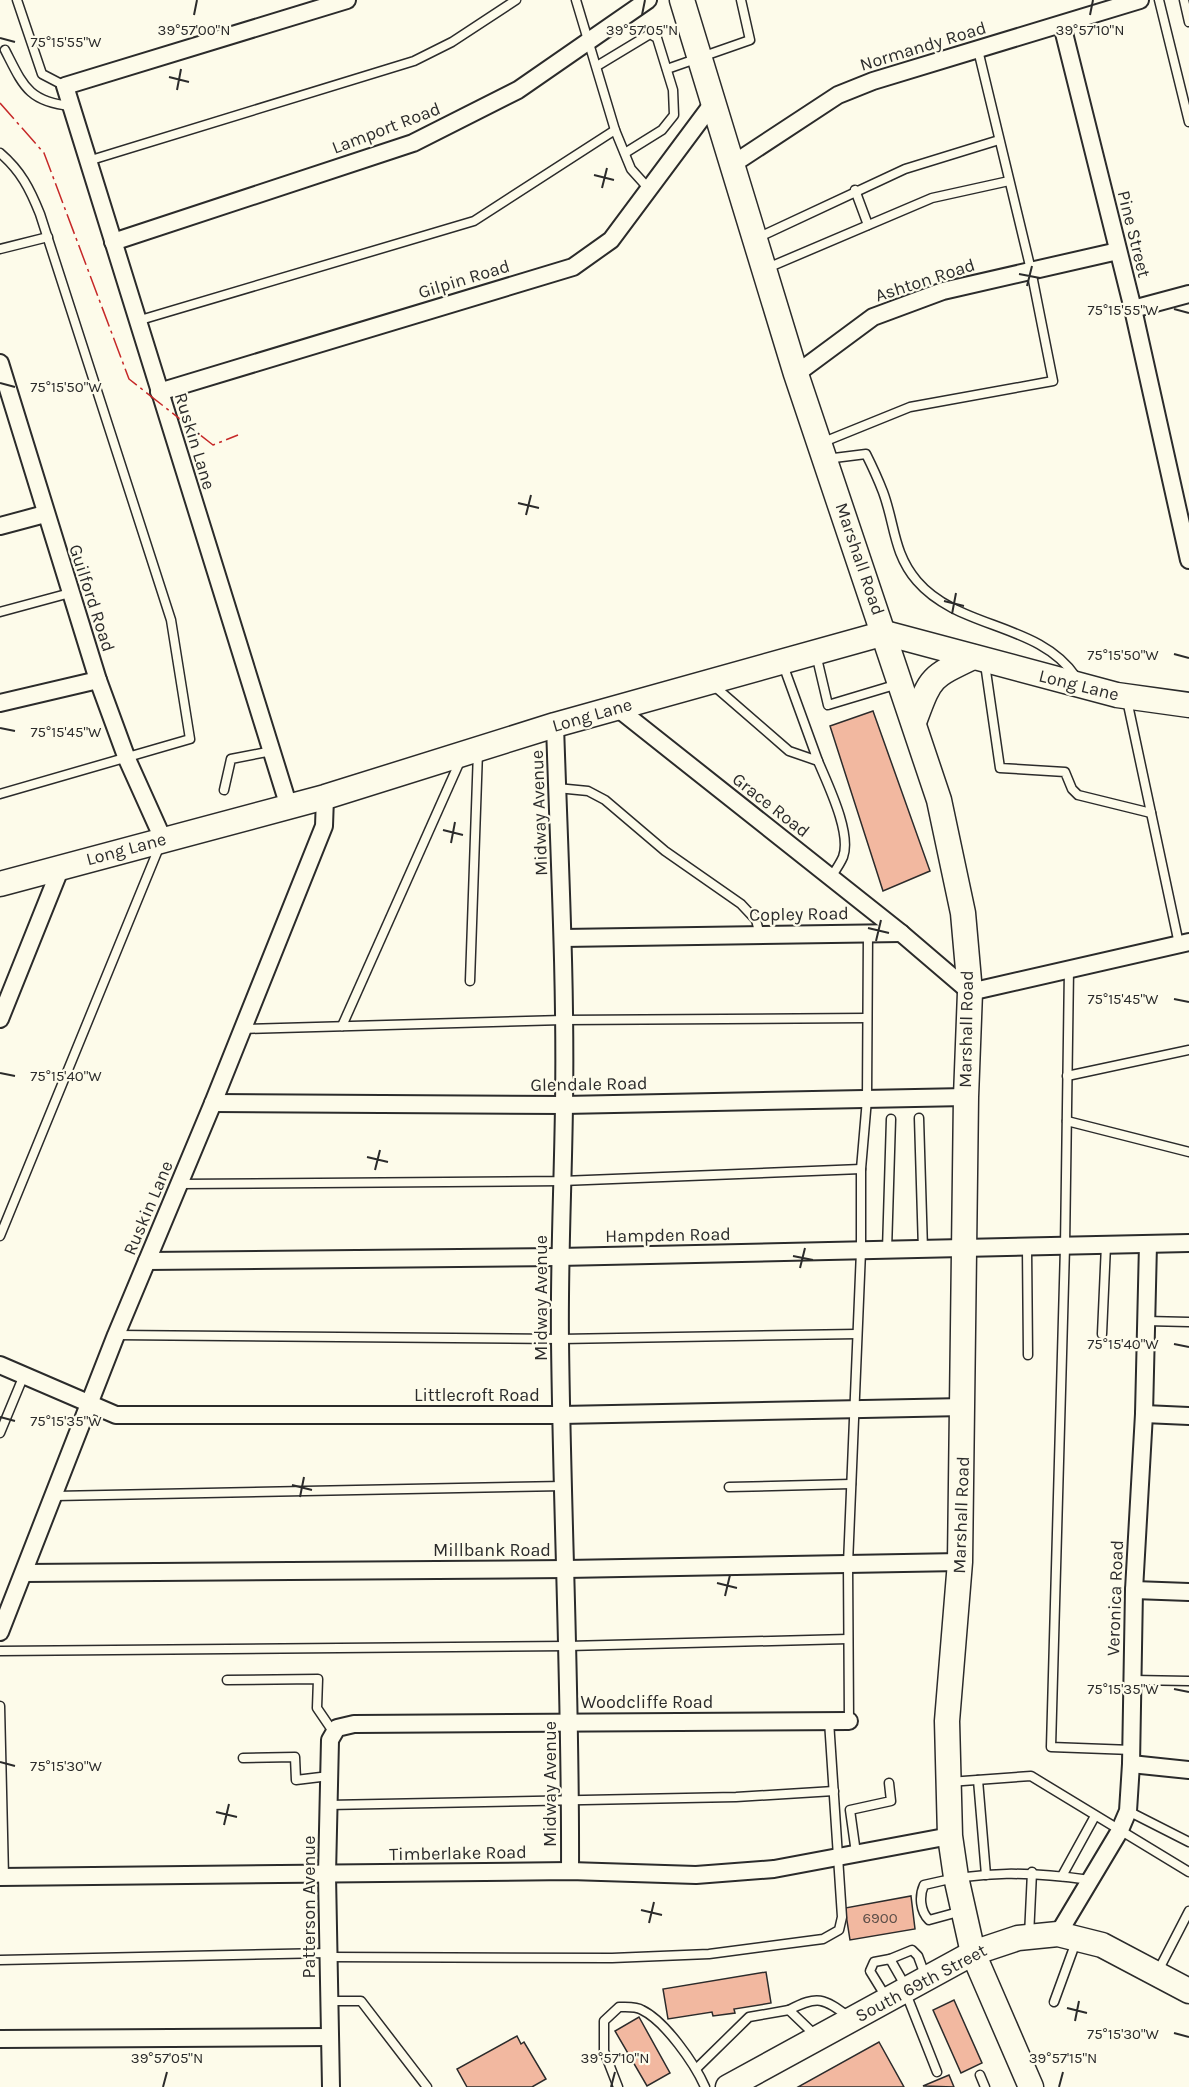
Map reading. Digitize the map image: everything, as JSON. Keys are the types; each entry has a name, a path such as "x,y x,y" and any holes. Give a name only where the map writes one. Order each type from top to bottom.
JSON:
{"main road":[{"name":"Marshall Road","path":"682,0 734,164 796,374 902,683 942,811 963,914 970,992 966,1097 964,1407 960,1562 947,1721 950,1836 956,1877 973,1953 1031,2087"},
{"name":"Long Lane","path":"0,884 325,797 555,725 885,633 1126,697 1189,705"},
{"path":"914,722 928,684 945,670 979,659"},
{"name":"South 69th Street","path":"728,2087 973,1953 1029,1937 1068,1937 1102,1945 1189,1991"}],"street":[{"path":"65,86 347,0"},
{"name":"Lamport Road","path":"113,242 413,143 518,90 648,0"},
{"name":"Normandy Road","path":"734,164 838,95 873,81 1140,0"},
{"name":"Pine Street","path":"1062,25 1133,309 1189,560"},
{"name":"Ruskin Lane","path":"65,86 289,807"},
{"name":"Gilpin Road","path":"159,392 573,267 611,240 713,103"},
{"name":"Ashton Road","path":"796,374 873,317 943,291 1118,251"},
{"path":"1133,309 1189,294"},
{"name":"Guilford Road","path":"0,363 98,680 127,759 163,839"},
{"path":"0,526 45,514"},
{"path":"0,703 98,680"},
{"name":"Grace Road","path":"616,708 901,933"},
{"name":"Midway Avenue","path":"555,725 563,938 564,1105 559,1257 570,1722 570,1871"},
{"name":"Ruskin Lane","path":"0,1632 116,1335 213,1103 324,826 325,797"},
{"path":"0,1019 61,867"},
{"path":"901,933 970,992 1184,943"},
{"name":"Copley Road","path":"563,938 901,933"},
{"name":"Glendale Road","path":"213,1103 564,1105 966,1097"},
{"name":"Hampden Road","path":"147,1261 559,1257 1189,1243"},
{"name":"Veronica Road","path":"1068,1937 1090,1880 1119,1832 1128,1810 1132,1757 1134,1590 1144,1414 1148,1244"},
{"name":"Littlecroft Road","path":"0,1365 91,1403 116,1416 561,1415 964,1407"},
{"path":"1144,1414 1189,1416"},
{"name":"Millbank Road","path":"24,1573 566,1569 960,1562"},
{"path":"1134,1590 1189,1592"},
{"name":"Woodcliffe Road","path":"335,1730 354,1724 849,1721"},
{"name":"Patterson Avenue","path":"331,2087 327,1875 330,1740 335,1730"},
{"path":"1132,1757 1189,1770"},
{"name":"Timberlake Road","path":"2,1877 570,1871 696,1875 774,1869 950,1836"},
{"path":"0,2039 330,2037"}],"lane":[{"path":"17,0 42,74 65,86"},
{"path":"88,161 414,61 452,42 516,0"},
{"path":"576,0 615,130 631,169 649,189"},
{"path":"667,69 750,40 741,0"},
{"path":"1159,0 1189,122"},
{"path":"1184,0 1189,22"},
{"path":"597,66 650,34 657,38 673,90 674,115 662,130 625,153"},
{"path":"5,50 24,87 33,95 51,105 71,106"},
{"path":"822,451 910,407 1053,381 1031,270 978,50"},
{"path":"137,321 474,221 615,130"},
{"path":"755,238 855,190 905,169 999,140"},
{"path":"0,153 18,169 30,187 48,237 171,620 190,739 0,794"},
{"path":"765,269 932,198 1009,181"},
{"path":"855,190 868,225"},
{"path":"0,249 48,237"},
{"path":"822,451 866,454 884,493 896,547 917,581 939,599 978,619 1020,634 1049,649 1068,665 1082,686"},
{"path":"0,612 70,593"},
{"path":"816,654 828,705 902,683"},
{"path":"979,659 1000,768 1065,772 1072,789 1078,795 1151,813"},
{"path":"782,662 835,802 844,835 844,855 831,877"},
{"path":"709,682 789,751 818,761"},
{"path":"1126,697 1151,813 1184,943"},
{"path":"224,790 231,759 272,751"},
{"path":"470,753 470,981"},
{"path":"342,1026 470,753"},
{"path":"557,788 588,791 605,800 665,851 741,904 756,920 760,934"},
{"path":"0,1236 163,839"},
{"path":"849,1721 848,1564 861,1251 861,1169 867,1099 868,933"},
{"path":"1069,969 1065,1247 1051,1747 1132,1757"},
{"path":"241,1029 563,1020 867,1018"},
{"path":"1067,1076 1189,1050"},
{"path":"919,1118 923,1250"},
{"path":"887,1251 891,1119"},
{"path":"1067,1121 1189,1152"},
{"path":"179,1184 562,1182 861,1169"},
{"path":"1102,1334 1106,1245"},
{"path":"1027,1248 1028,1355"},
{"path":"1146,1321 1189,1322"},
{"path":"116,1335 560,1339 857,1334"},
{"path":"0,1433 24,1375"},
{"path":"729,1487 851,1484"},
{"path":"55,1496 564,1486"},
{"path":"0,1651 568,1646 848,1639"},
{"path":"227,1680 318,1679 317,1708 335,1730"},
{"path":"1132,1680 1189,1681"},
{"path":"0,1706 2,1877"},
{"path":"0,1960 328,1955 622,1958 709,1954 823,1939 839,1930 842,1917 830,1721"},
{"path":"243,1758 295,1757 296,1780 329,1776"},
{"path":"947,1782 1031,1776 1119,1832 1189,1872"},
{"path":"978,1780 986,1875"},
{"path":"856,1853 850,1810 891,1801 889,1783"},
{"path":"328,1805 736,1797 834,1791"},
{"path":"1128,1810 1189,1842"},
{"path":"1062,1876 1095,1816"},
{"path":"1029,1937 1032,1872"},
{"path":"963,1911 928,1920 924,1914 920,1893 924,1885 956,1877 1032,1872 1090,1880"},
{"path":"1156,1974 1189,1911"},
{"path":"1054,2002 1068,1937"},
{"path":"912,1950 918,1956 906,1990 870,1971 874,1962 890,1959 912,1950"},
{"path":"890,1959 906,1990 937,2072"},
{"path":"697,2068 749,2017 789,2010 810,1999 827,2001 853,2019"},
{"path":"329,2001 360,2001 427,2087"},
{"path":"618,2087 604,2052 604,2021 619,2007 640,2008 654,2018 697,2068 705,2087"},
{"path":"789,2010 818,2038"},
{"path":"980,2075 985,2087"}],"building":[{"path":"873,711 930,871 883,891 830,726"},
{"path":"911,1896 915,1929 850,1940 845,1908"},
{"path":"766,1972 771,2003 734,2009 735,2013 713,2016 712,2012 668,2019 663,1989"},
{"path":"954,2000 982,2063 961,2073 933,2010"},
{"path":"639,2017 670,2073 647,2086 615,2031"},
{"path":"517,2036 521,2044 524,2042 546,2079 532,2087 467,2087 457,2069"},
{"path":"879,2042 904,2087 798,2087"},
{"path":"949,2075 954,2087 923,2086"}],"power":[{"path":"0,103 44,153 129,379 213,445 238,435"}]}
